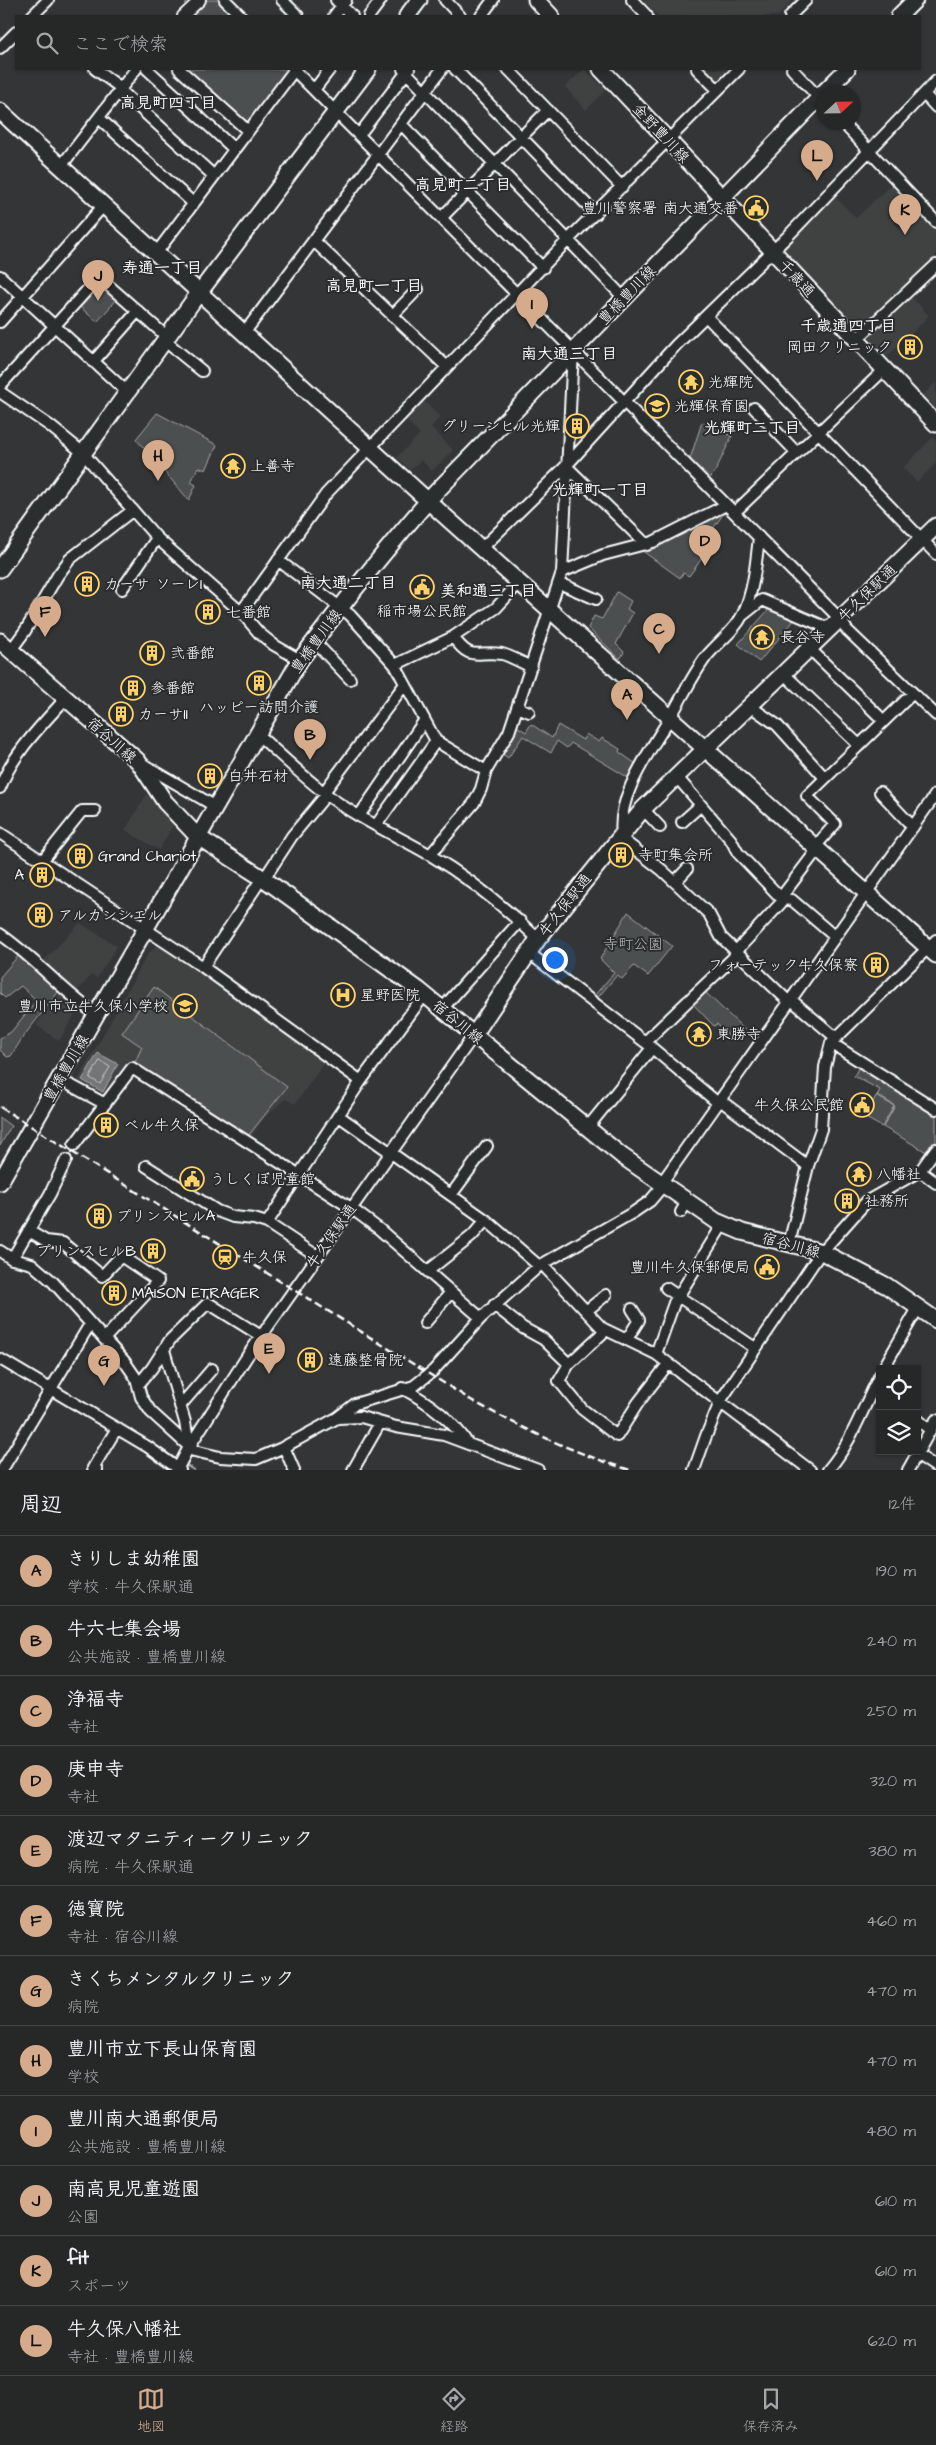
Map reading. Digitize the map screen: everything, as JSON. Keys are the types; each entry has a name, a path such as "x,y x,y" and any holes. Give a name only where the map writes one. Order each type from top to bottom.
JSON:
{"street":[{"path":"33,15 48,0"},
{"path":"184,15 200,0"},
{"path":"282,0 297,15"},
{"path":"370,15 381,0"},
{"path":"408,15 419,0"},
{"path":"445,0 454,14"},
{"path":"482,15 493,0"},
{"path":"536,0 550,15"},
{"path":"632,0 646,15"},
{"path":"791,15 806,0"},
{"path":"900,15 915,0"},
{"path":"227,1 239,15"},
{"path":"335,15 342,2 351,15"},
{"path":"0,48 15,33"},
{"path":"96,70 121,89 214,176"},
{"path":"62,165 135,70"},
{"path":"148,70 234,150"},
{"path":"180,70 248,131"},
{"path":"157,252 293,70"},
{"path":"295,70 735,512 835,624"},
{"path":"314,90 329,70"},
{"path":"0,569 82,452 199,292 367,70"},
{"path":"359,134 406,70 424,92 624,298"},
{"path":"245,332 441,70"},
{"path":"456,70 596,214"},
{"path":"509,70 622,187"},
{"name":"金野豊川線","path":"602,70 721,197"},
{"path":"698,70 718,90"},
{"path":"241,612 326,494 518,295 568,240 738,70"},
{"path":"793,70 816,90"},
{"name":"豊橋豊川線","path":"833,85 846,70"},
{"path":"482,548 566,466 676,345 772,251 936,81"},
{"path":"924,94 936,107"},
{"name":"豊橋豊川線","path":"0,1182 257,734 300,660 314,641 428,501 721,197 816,103"},
{"path":"442,217 548,110"},
{"path":"0,111 105,204 428,501 671,716 815,849 933,948 833,1040 825,1068 822,1129 808,1166 789,1244"},
{"path":"99,118 194,203"},
{"path":"401,124 543,268"},
{"path":"849,130 936,222"},
{"name":"千歳通","path":"721,197 936,424"},
{"path":"0,322 105,204"},
{"path":"314,242 447,367"},
{"path":"856,340 936,265"},
{"path":"0,276 127,392"},
{"path":"0,386 99,277 202,371"},
{"path":"392,316 418,289"},
{"path":"93,362 138,311"},
{"path":"706,316 936,554"},
{"path":"430,855 474,804 486,771 509,732 518,707 526,696 531,667 559,583 562,572 573,350"},
{"path":"735,512 884,370"},
{"path":"0,392 20,404 82,452 157,538 241,612 274,645 300,660"},
{"path":"754,408 797,452"},
{"path":"566,466 647,545"},
{"path":"562,572 603,555 647,545 726,505"},
{"path":"6,645 26,631 58,575 70,559 133,510"},
{"name":"牛久保駅通","path":"178,1470 225,1388 261,1336 474,1034 538,939 621,833 676,776 936,526"},
{"path":"743,616 754,582 759,537"},
{"path":"122,589 157,538"},
{"path":"278,560 340,607 395,665 436,741 486,771"},
{"path":"395,665 453,637 496,608 520,582"},
{"path":"559,583 596,599"},
{"path":"936,714 912,694 847,630 835,624 762,600 743,616 706,657 691,679 633,782 620,824 623,840 642,853 709,914 721,937 833,1040 936,1109"},
{"path":"453,637 464,651 472,655 502,654 531,667"},
{"path":"314,641 350,679"},
{"name":"宿谷川線","path":"6,645 138,761 165,802 198,837 263,879 425,994 662,1185 684,1207 742,1232 822,1252 887,1286 936,1320"},
{"path":"810,649 884,721"},
{"path":"784,674 859,745"},
{"path":"203,967 292,836 404,684"},
{"path":"588,1127 649,1045 733,958 736,952 781,903 815,849 835,824 806,796 912,694"},
{"path":"0,788 7,770 66,698"},
{"path":"750,706 777,725 825,778"},
{"path":"518,707 529,712"},
{"path":"359,816 424,721"},
{"path":"257,734 325,793 359,816 430,855 520,921 538,939"},
{"path":"376,824 436,741"},
{"path":"138,761 216,807"},
{"path":"676,776 731,840 738,853 782,899 792,900 834,936"},
{"path":"880,792 913,826"},
{"path":"0,1251 12,1259 32,1264 53,1282 125,1362 136,1378 141,1397 151,1412 189,1448 200,1453 245,1459 266,1456 336,1418 355,1404 402,1388 414,1386 433,1371 481,1318 541,1265 644,1206 662,1185 665,1178 791,1001 834,936 936,794"},
{"path":"682,822 701,805"},
{"path":"643,809 660,827"},
{"path":"42,861 82,811 94,811"},
{"path":"0,833 203,967 361,1081"},
{"path":"675,882 688,869"},
{"path":"442,1009 520,921"},
{"path":"0,934 13,943 64,990 97,1015"},
{"path":"529,952 719,1102 808,1166"},
{"path":"267,1224 361,1081 425,994"},
{"path":"74,1145 132,1068 351,1208 379,1229 481,1318"},
{"path":"70,1085 105,1104"},
{"path":"339,1116 486,1220 541,1265 606,1330 656,1354 810,1470"},
{"path":"451,1195 487,1146"},
{"path":"694,1470 720,1402 822,1252 867,1202 920,1171 936,1149"},
{"path":"12,1259 50,1194 66,1160"},
{"path":"146,1166 217,1211 233,1217 254,1219 267,1224 317,1256"},
{"path":"920,1171 936,1183"},
{"path":"428,1271 472,1236 486,1220"},
{"path":"656,1354 674,1303 724,1224"},
{"path":"28,1231 46,1241 63,1242 102,1276 121,1256 158,1281 104,1339"},
{"path":"666,1288 755,1348"},
{"path":"425,1323 451,1292"},
{"path":"586,1311 606,1295"},
{"path":"138,1384 170,1340 208,1303 261,1336"},
{"path":"494,1306 523,1328 542,1339 569,1364"},
{"path":"885,1365 918,1308"},
{"path":"627,1340 639,1320 632,1309"},
{"path":"2,1470 90,1324"},
{"path":"606,1330 569,1364 559,1382 582,1409 613,1439 668,1364"},
{"path":"164,1350 186,1422 189,1448"},
{"path":"0,1359 148,1446 178,1470"},
{"path":"180,1406 212,1369"},
{"path":"402,1388 456,1426 468,1444"},
{"path":"828,1470 838,1458 876,1393"},
{"path":"336,1418 361,1417 380,1423 427,1431 538,1470"},
{"path":"921,1449 936,1420"},
{"path":"353,1470 380,1423"},
{"path":"921,1423 930,1430"},
{"path":"97,1470 93,1468 117,1428"},
{"path":"284,1447 294,1470"},
{"path":"908,1470 918,1455 936,1467"}],"shaded area":[{"path":"643,0 793,0 779,15 657,15"},
{"path":"585,70 606,90 586,110 565,87"},
{"path":"708,70 727,70 717,80"},
{"path":"893,183 905,196 886,214 901,230 921,211 936,228 936,257 904,288 929,316 887,357 781,246 832,194 856,218"},
{"path":"936,382 936,408 923,395"},
{"path":"423,400 440,417 431,427 453,450 432,471 421,460 410,470 397,457 420,434 405,419"},
{"path":"933,437 936,441 936,463 917,482 903,468"},
{"path":"147,794 173,825 159,850 125,830"},
{"path":"80,923 117,946 97,978 92,975 73,995 41,964"},
{"name":"豊川市立牛久保小学校","path":"159,940 326,1060 295,1104 285,1099 264,1118 249,1140 132,1064 105,1098 76,1084 149,952 153,950"},
{"path":"61,992 80,1006 59,1041 36,1025"}],"green space":[{"path":"205,0 220,0 235,15 190,15"},
{"path":"187,70 287,70 250,124 246,125"},
{"path":"100,281 118,298 97,322 78,305"},
{"path":"157,413 217,445 206,470 198,467 191,482 196,485 189,500 136,439"},
{"path":"702,422 732,436 714,474 709,479 690,459"},
{"path":"726,510 701,546 708,550 689,576 683,573 680,578 641,550"},
{"path":"617,592 631,601 627,609 633,613 616,644 624,652 620,659 588,628 594,616 602,619"},
{"path":"769,609 797,617 759,662 738,644"},
{"path":"531,724 552,738 558,725 583,740 586,734 599,742 602,738 620,749 619,752 639,766 632,780 571,743 567,748 557,741 551,753 523,736 508,758 500,752 515,725 526,732"},
{"name":"寺町公園","path":"628,912 672,946 648,976 634,966 622,979 617,975 595,1001 592,998 614,973 600,959"},
{"path":"19,955 59,991 23,1037 11,1056 7,1057 0,1050 0,1038 11,1032 35,1002 34,998 21,986 5,998 0,993 0,977"},
{"path":"154,987 287,1087 248,1136 135,1062 142,1047 122,1033"},
{"path":"703,990 745,1030 733,1041 717,1024 714,1026 691,1002"},
{"path":"860,1065 936,1111 936,1145 930,1154 883,1127 895,1106 877,1095 880,1090 854,1076"},
{"path":"876,1096 894,1106 882,1127 864,1117"},
{"path":"0,1118 11,1126 0,1146"}],"water":[{"path":"98,1053 118,1064 103,1092 82,1080"}],"waterway":[{"path":"157,1447 177,1460"},
{"path":"186,1465 194,1470"}],"railway":[{"path":"0,1107 471,1400 549,1440 630,1470"}],"place":[{"name":"牛久保八幡社","path":"817,181"},
{"name":"豊川警察署 南大通交番","path":"756,208"},
{"name":"fit","path":"905,235"},
{"name":"南高見児童遊園","path":"98,301"},
{"name":"豊川南大通郵便局","path":"532,329"},
{"name":"岡田クリニック","path":"910,347"},
{"name":"光輝院","path":"691,382"},
{"name":"光輝保育園","path":"657,406"},
{"name":"グリーンヒル光輝","path":"577,426"},
{"name":"上善寺","path":"233,466"},
{"name":"豊川市立下長山保育園","path":"158,481"},
{"name":"庚申寺","path":"705,566"},
{"name":"カーサ ソーレI","path":"87,584"},
{"name":"稲市場公民館","path":"422,587"},
{"name":"七番館","path":"208,612"},
{"name":"徳寶院","path":"45,637"},
{"name":"長谷寺","path":"762,637"},
{"name":"弐番館","path":"152,653"},
{"name":"浄福寺","path":"659,654"},
{"name":"ハッピー訪問介護","path":"259,683"},
{"name":"参番館","path":"133,688"},
{"name":"カーサII","path":"121,714"},
{"name":"きりしま幼稚園","path":"627,720"},
{"name":"牛六七集会場","path":"310,760"},
{"name":"白井石材","path":"210,776"},
{"name":"寺町集会所","path":"621,855"},
{"name":"Grand Chariot","path":"80,856"},
{"name":"A","path":"42,875"},
{"name":"アルカンシエル","path":"40,915"},
{"name":"フォーテック牛久保寮","path":"876,965"},
{"name":"星野医院","path":"343,995"},
{"name":"豊川市立牛久保小学校","path":"185,1006"},
{"name":"東勝寺","path":"699,1034"},
{"name":"牛久保公民館","path":"862,1105"},
{"name":"ベル牛久保","path":"106,1125"},
{"name":"八幡社","path":"859,1174"},
{"name":"うしくぼ児童館","path":"192,1179"},
{"name":"社務所","path":"847,1201"},
{"name":"プリンスヒルA","path":"99,1216"},
{"name":"プリンスヒルB","path":"153,1251"},
{"name":"牛久保","path":"225,1257"},
{"name":"豊川牛久保郵便局","path":"767,1267"},
{"name":"MAISON ETRAGER","path":"114,1293"},
{"name":"遠藤整骨院","path":"310,1360"},
{"name":"渡辺マタニティークリニック","path":"269,1374"},
{"name":"きくちメンタルクリニック","path":"104,1386"}],"district":[{"name":"高見町四丁目","path":"168,102"},
{"name":"高見町二丁目","path":"463,184"},
{"name":"寿通一丁目","path":"162,267"},
{"name":"高見町一丁目","path":"374,285"},
{"name":"千歳通四丁目","path":"848,325"},
{"name":"南大通三丁目","path":"569,353"},
{"name":"光輝町二丁目","path":"752,427"},
{"name":"光輝町一丁目","path":"600,489"},
{"name":"南大通二丁目","path":"348,582"},
{"name":"美和通三丁目","path":"488,590"}]}
